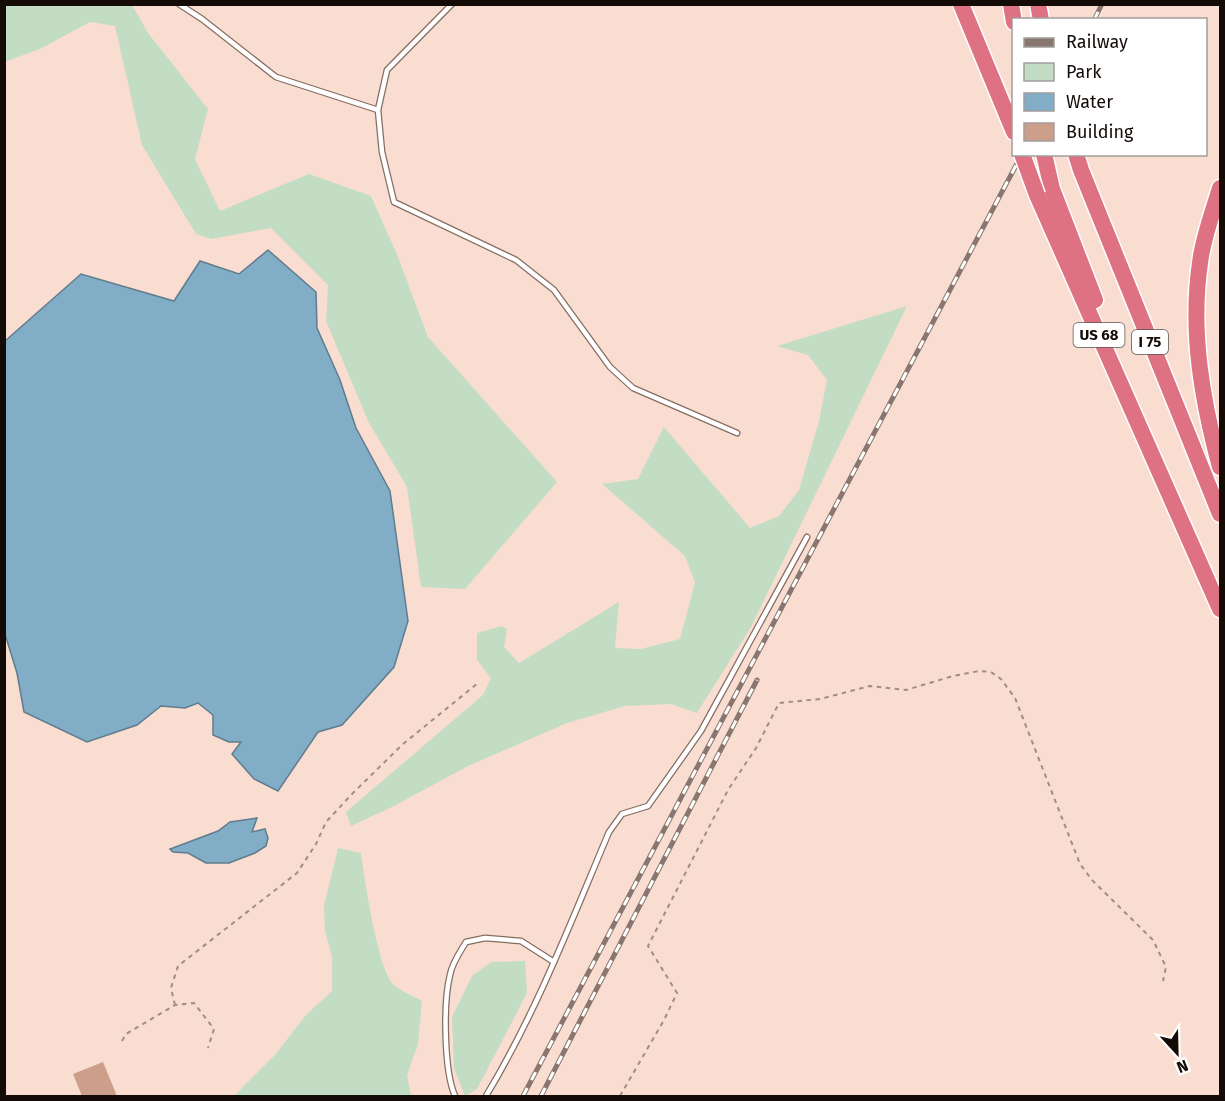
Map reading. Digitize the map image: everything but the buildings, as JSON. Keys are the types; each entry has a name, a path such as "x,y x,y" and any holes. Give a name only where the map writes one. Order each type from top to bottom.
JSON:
{"highway":[{"path":"961,4 1012,127"},
{"name":"US 68","path":"1023,156 1045,192 1162,474 1221,609"},
{"path":"1044,156 1045,192"},
{"name":"I 75","path":"1078,162 1221,514"},
{"path":"1221,188 1209,222 1200,260 1195,332 1200,374 1221,467"}],"lane":[{"path":"179,4 202,19 276,77 378,110"},
{"path":"452,4 387,70 378,110 382,152 394,202 516,260 554,290 610,367 633,388 737,433"},
{"path":"486,1096 514,1050 609,832 622,814 648,806 700,731 807,537"},
{"path":"456,1096 451,1085 446,1012 450,975 466,942 485,938 521,941 554,962"}],"path":[{"path":"620,1096 677,993 648,946 728,789 756,748 779,703 820,699 870,686 906,690 979,670 991,672 1001,679 1015,698 1080,864 1092,880 1153,940 1166,967 1163,981"},
{"path":"175,1005 171,987 178,966 297,873 316,844 326,822 352,794 403,744 478,683"},
{"path":"122,1041 126,1034 175,1005 194,1003 214,1029 208,1048"}],"green space":[{"path":"5,4 132,5 148,33 208,109 195,159 220,211 309,174 371,196 398,257 428,337 557,482 465,589 421,587 407,487 369,423 326,321 328,285 271,228 211,239 196,234 142,145 115,26 90,22 42,48 5,62"},
{"path":"907,306 751,627 697,713 671,704 625,706 567,723 468,766 394,806 351,826 346,812 483,695 491,678 477,660 477,633 502,626 507,629 504,647 519,663 619,602 615,648 641,649 680,639 695,583 685,556 602,484 638,479 664,427 750,528 779,516 799,490 819,421 827,380 808,355 777,346"},
{"path":"338,848 361,853 372,922 387,975 396,987 422,1001 418,1044 407,1075 411,1096 234,1096 274,1056 306,1015 332,991 332,957 325,931 324,906"},
{"path":"525,961 527,993 477,1089 465,1096 454,1068 452,1017 472,976 491,962"}],"water":[{"path":"268,250 316,292 317,328 340,380 356,428 390,491 408,621 394,667 342,725 318,732 278,791 254,779 232,754 241,742 229,742 213,735 213,715 198,703 185,708 161,706 137,725 87,742 24,712 17,673 4,631 5,341 81,274 174,301 200,261 239,274"},
{"path":"257,818 252,832 265,829 268,838 266,846 229,863 206,863 188,853 173,852 170,849 218,831 230,822"}],"railway":[{"path":"1095,18 1102,4"},
{"path":"523,1096 1021,156"},
{"path":"541,1096 757,680"}]}
